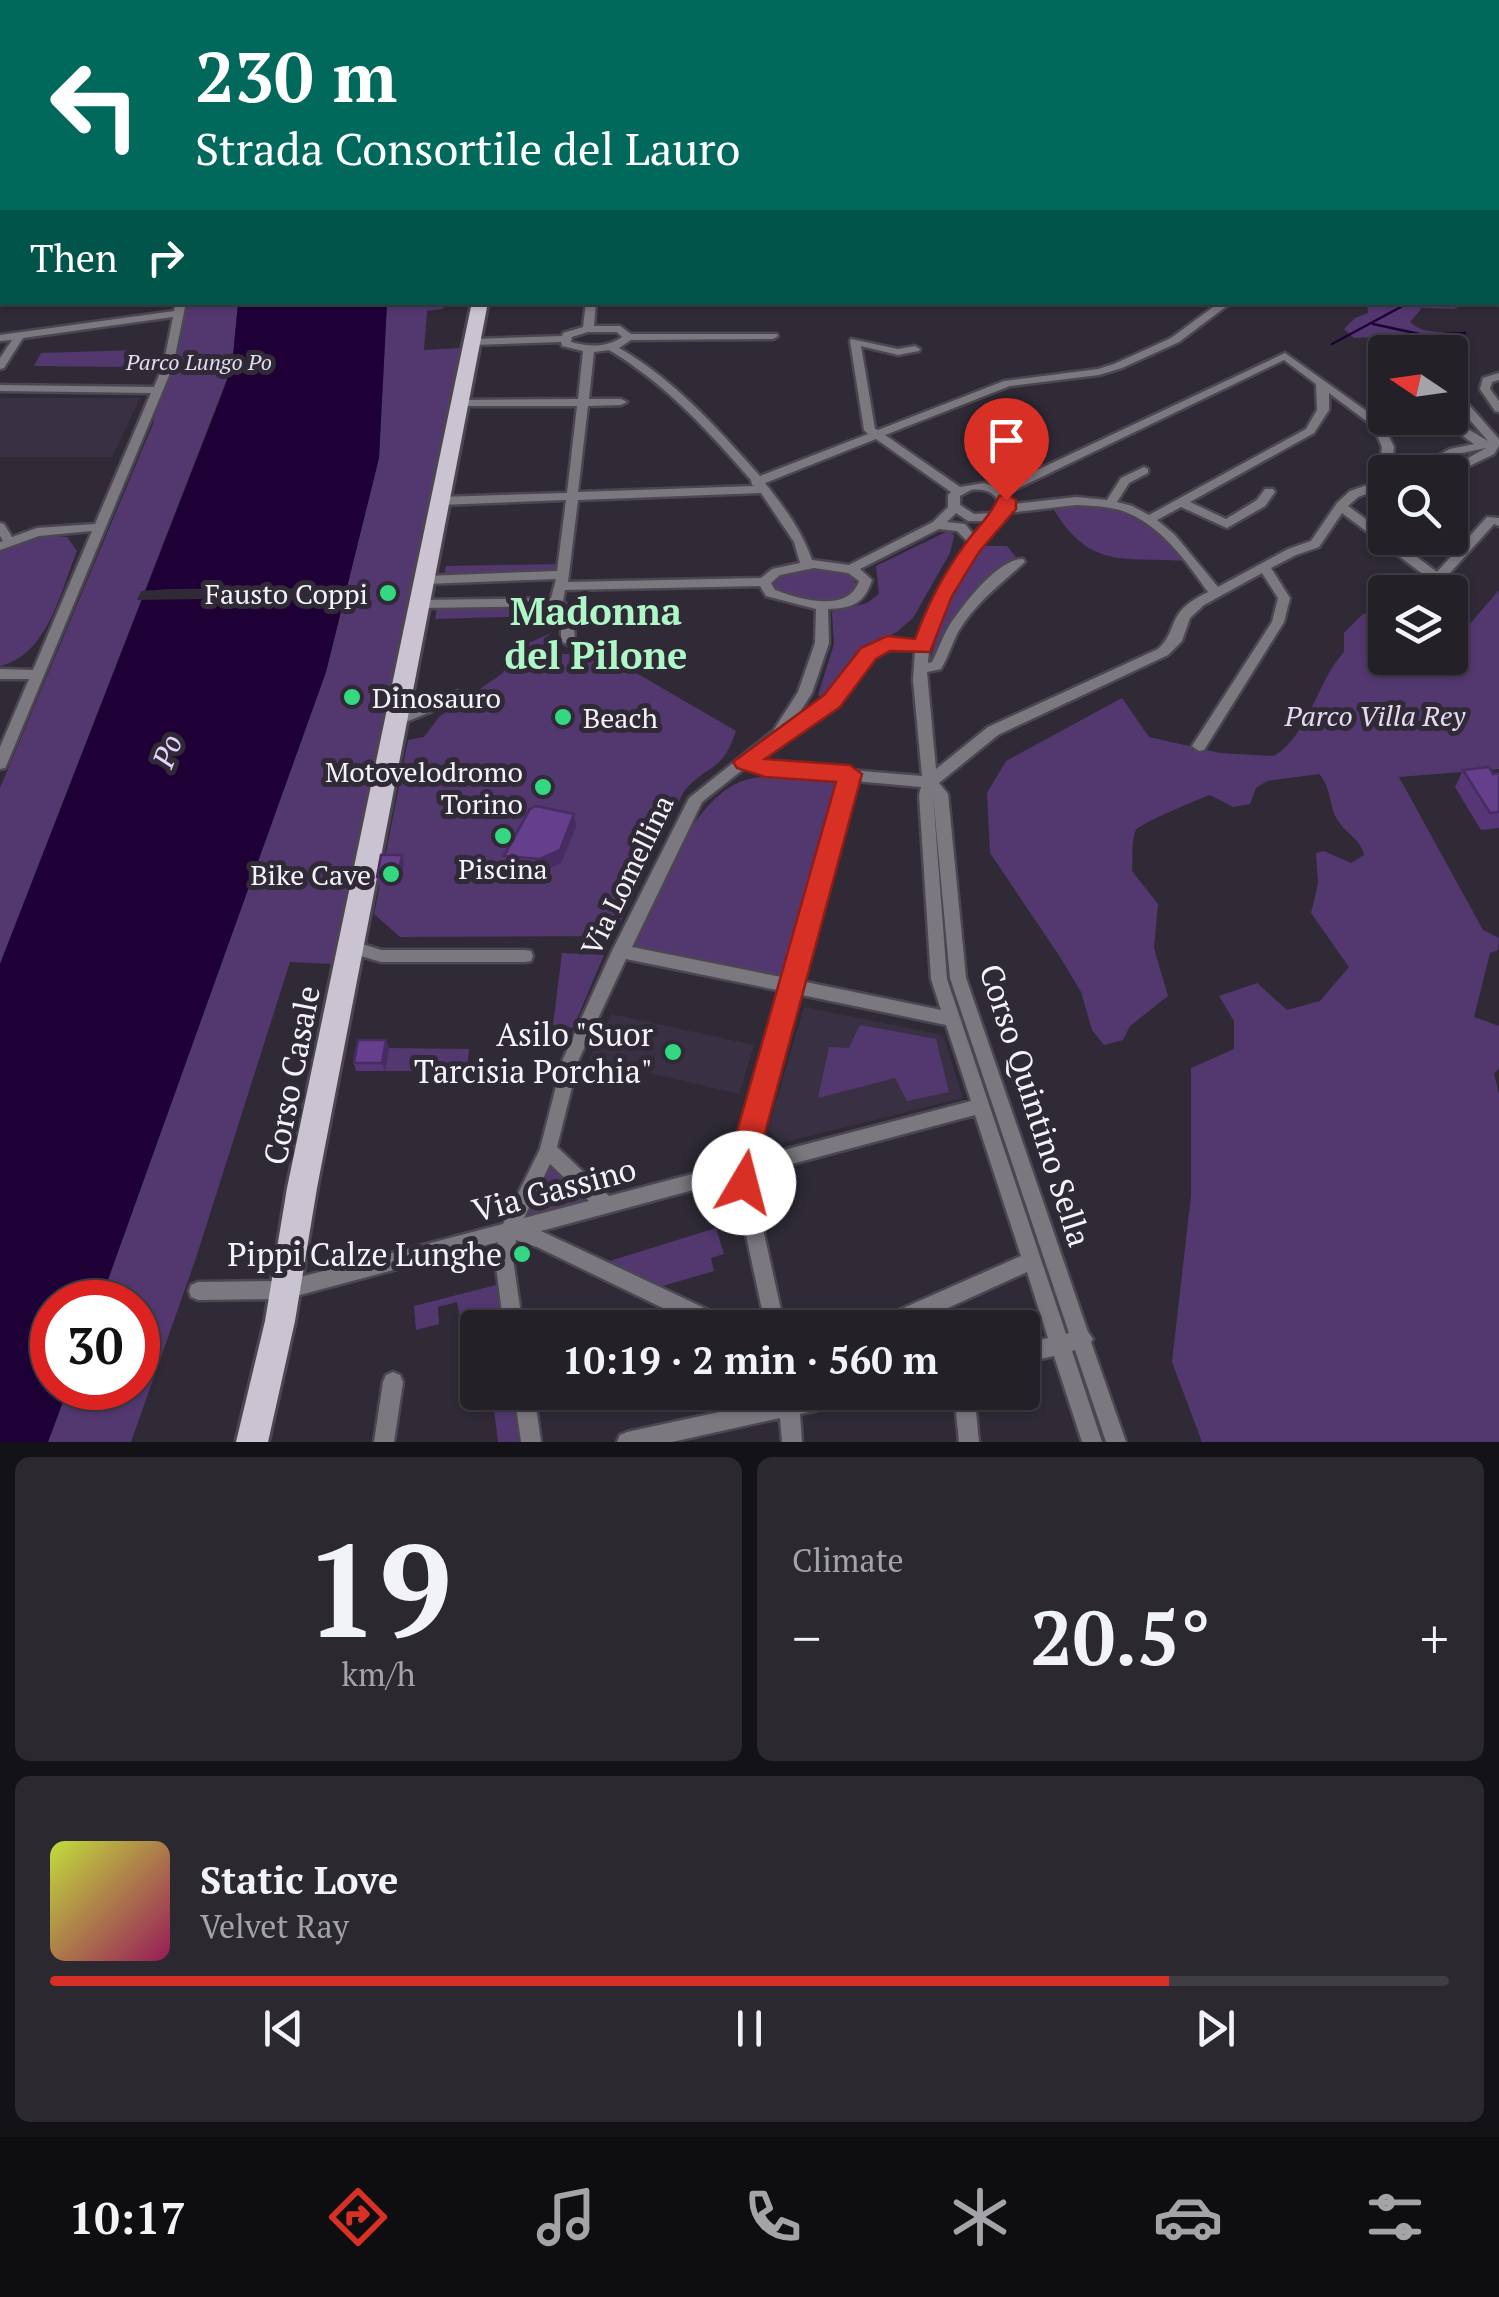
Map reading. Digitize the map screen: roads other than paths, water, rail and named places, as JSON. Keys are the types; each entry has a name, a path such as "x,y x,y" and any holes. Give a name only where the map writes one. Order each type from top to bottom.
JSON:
{"main road":[{"name":"Corso Casale","path":"252,1442 286,1290 350,946 479,305"}],"street":[{"path":"588,328 591,305"},
{"path":"440,502 759,486 1008,383 1099,372 1118,366 1175,340 1223,305"},
{"path":"0,338 180,308 174,346 157,390 0,764"},
{"path":"473,342 565,339 575,330 588,328 620,329 628,337 773,336"},
{"path":"0,366 18,336"},
{"path":"565,339 574,347 589,348 611,347 626,342 628,337"},
{"path":"914,349 898,352 855,341 865,414 870,430 958,491"},
{"path":"611,347 709,425 805,550 807,564"},
{"path":"556,602 563,580 589,348"},
{"path":"1000,492 1285,356 1311,371 1326,402 1322,416 1310,431 1150,519"},
{"path":"1499,376 1486,380 1485,389 1499,409"},
{"path":"1321,385 1378,424 1388,447 1387,455"},
{"path":"0,388 157,390"},
{"path":"459,403 621,402"},
{"path":"1468,413 1492,443"},
{"path":"1468,431 1492,443"},
{"path":"1447,455 1492,443"},
{"path":"1468,463 1490,452 1492,443"},
{"path":"1111,503 1125,481 1144,471"},
{"path":"972,544 964,513 952,500 958,491 978,486 1000,492 1006,500 1000,513"},
{"path":"745,762 765,768 930,782 993,731 1163,652 1175,641 1184,616 1216,593 1315,544 1341,506 1368,487"},
{"path":"1181,502 1227,524 1261,503 1269,492"},
{"path":"851,569 964,513 1000,513 1068,499 1111,503 1150,519 1178,542 1216,593"},
{"path":"1341,506 1433,575"},
{"name":"Corso Quintino Sella","path":"1000,513 972,544 942,596 922,647 920,668 930,782 926,795 938,979 1092,1442"},
{"path":"1446,575 1492,520 1499,522"},
{"path":"940,524 961,527 972,544"},
{"path":"0,527 4,543 66,527 100,527"},
{"path":"920,668 936,666 953,630 976,601 1005,570 1019,562"},
{"path":"423,592 563,580 764,582 776,572 807,564 851,569 866,580 865,590 858,598 822,606 791,602 770,593 764,582"},
{"path":"1199,746 1278,622 1284,598 1264,567"},
{"path":"423,592 556,602 567,612 568,640"},
{"name":"Via Lomellina","path":"509,1230 548,1150 571,1059 696,798 778,735 805,693 822,643 822,606"},
{"path":"778,735 832,701 868,654 887,643 922,647"},
{"path":"0,674 38,675"},
{"path":"396,721 458,696"},
{"path":"772,1310 740,1170 850,774"},
{"name":"Corso Quintino Sella","path":"930,782 940,794 958,978 1116,1442"},
{"path":"350,946 381,956 525,956"},
{"path":"620,951 950,1019"},
{"name":"Via Gassino","path":"198,1291 286,1290 980,1106"},
{"path":"548,1150 607,1206"},
{"path":"511,1310 504,1259 509,1230 540,1239 688,1310"},
{"path":"921,1310 1031,1260"},
{"path":"1040,1350 1082,1339"},
{"path":"384,1442 393,1382"},
{"path":"527,1410 531,1442"},
{"path":"627,1442 748,1410"},
{"path":"790,1410 792,1442"},
{"path":"966,1410 970,1442"}],"water":[{"name":"Po","path":"238,305 387,305 379,458 326,672 108,1280 30,1280 30,1410 60,1410 48,1442 0,1442 0,964 232,366"}],"waterway":[{"path":"1332,344 1404,305"},
{"path":"1373,324 1424,335 1465,333"}],"place":[{"name":"Fausto Coppi","path":"388,593"},
{"name":"Dinosauro","path":"352,697"},
{"name":"Beach","path":"563,717"},
{"name":"Motovelodromo Torino","path":"543,787"},
{"name":"Piscina","path":"503,836"},
{"name":"Bike Cave","path":"391,874"},
{"name":"Asilo \"Suor Tarcisia Porchia\"","path":"673,1052"},
{"name":"Pippi Calze Lunghe","path":"522,1254"}],"district":[{"name":"Madonna del Pilone","path":"596,633"}],"park label":[{"name":"Parco Lungo Po","path":"199,361"},
{"name":"Parco Villa Rey","path":"1375,715"}]}
